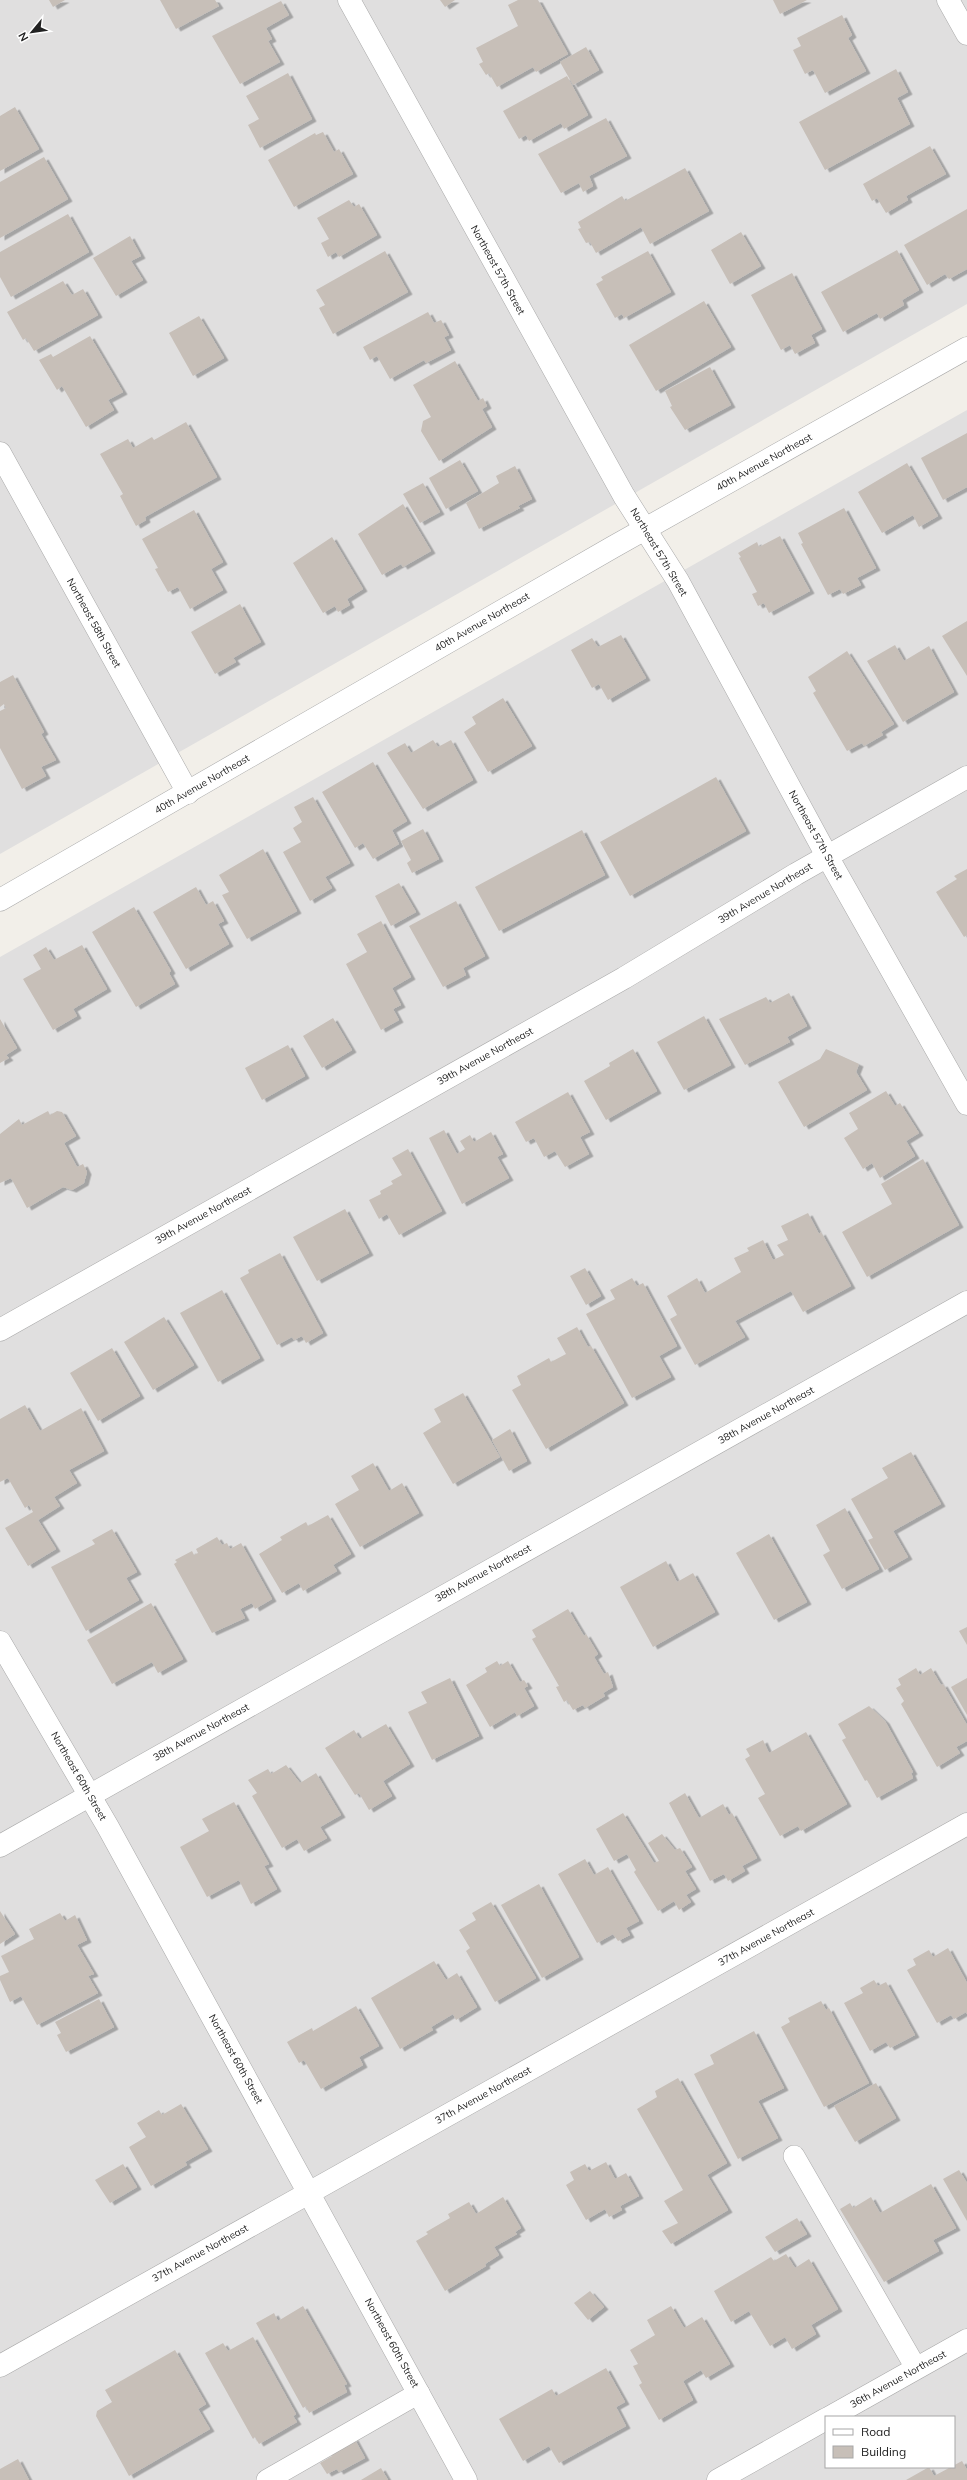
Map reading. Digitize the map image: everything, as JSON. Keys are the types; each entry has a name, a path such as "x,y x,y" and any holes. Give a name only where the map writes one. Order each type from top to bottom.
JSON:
{"street":[{"name":"Northeast 57th Street","path":"349,0 624,496 646,528 678,582 827,856 967,1104"},
{"path":"948,0 967,34"},
{"name":"40th Avenue Northeast","path":"0,900 646,528 967,348"},
{"name":"Northeast 58th Street","path":"0,453 188,793"},
{"name":"39th Avenue Northeast","path":"0,1330 624,978 827,856 967,777"},
{"name":"38th Avenue Northeast","path":"0,1846 967,1302"},
{"name":"Northeast 60th Street","path":"0,1642 90,1794 466,2480"},
{"name":"37th Avenue Northeast","path":"0,2366 967,1824"},
{"name":"36th Avenue Northeast","path":"832,2416 967,2340"},
{"path":"718,2480 825,2420"}],"lane":[{"path":"794,2156 916,2368"},
{"path":"267,2480 419,2393"}],"shaded area":[{"path":"0,0 967,0 967,304 0,854"},
{"path":"967,410 967,2480 0,2480 0,957"}],"building":[{"path":"49,0 65,0 53,7"},
{"path":"160,0 215,0 219,6 176,29"},
{"path":"440,0 455,0 445,7"},
{"path":"518,0 538,0 568,54 536,72 533,67 497,87 489,73 486,75 479,64 483,62 476,48 518,26 508,5"},
{"path":"773,0 807,0 780,14"},
{"path":"281,1 289,15 266,28 272,39 268,41 280,62 240,84 212,36"},
{"path":"842,15 852,35 848,38 866,71 825,93 813,70 805,74 793,50 801,46 797,38"},
{"path":"586,47 599,70 573,85 560,62"},
{"path":"896,69 908,92 897,98 910,124 825,170 799,122"},
{"path":"288,73 312,119 260,148 248,125 259,119 246,96"},
{"path":"567,76 588,115 564,129 561,123 529,141 526,135 519,139 503,111"},
{"path":"15,107 39,149 0,171 0,116"},
{"path":"606,118 627,156 589,176 593,186 583,192 579,183 561,193 538,154"},
{"path":"323,132 334,152 339,149 353,174 294,207 268,160 315,133 316,135"},
{"path":"930,146 946,174 906,196 908,200 886,213 877,198 872,201 863,184"},
{"path":"44,157 68,199 0,238 0,182"},
{"path":"685,168 709,211 650,244 641,227 596,253 590,242 586,243 578,229 581,228 578,222 622,196 625,201"},
{"path":"349,200 354,207 359,204 377,235 339,257 336,252 328,257 321,243 329,239 317,218"},
{"path":"967,209 967,269 949,279 945,274 927,285 904,245"},
{"path":"68,214 89,252 11,297 0,277 0,252"},
{"path":"741,232 761,266 730,284 711,250"},
{"path":"130,236 141,256 131,261 143,280 116,296 93,258"},
{"path":"897,250 919,290 902,300 904,305 880,319 877,313 843,332 821,292"},
{"path":"385,251 408,292 333,334 319,308 325,305 316,290"},
{"path":"648,251 671,292 624,318 622,314 615,318 596,284 603,280 601,277"},
{"path":"792,273 822,329 811,335 815,343 795,354 790,345 781,350 751,295"},
{"path":"63,281 72,295 83,289 98,315 34,351 26,338 23,340 7,312"},
{"path":"704,301 731,347 656,391 629,345"},
{"path":"428,312 434,323 441,320 449,335 444,337 451,350 426,363 424,360 390,379 377,356 370,360 363,347"},
{"path":"199,316 224,358 193,376 169,333"},
{"path":"90,336 123,392 108,400 114,410 86,427 62,386 57,390 39,360 51,354 53,357"},
{"path":"455,361 478,401 483,398 487,406 482,409 492,427 439,461 421,431 423,421 431,417 413,385"},
{"path":"710,367 731,405 685,430 670,407 672,406 665,391"},
{"path":"186,422 217,477 145,517 146,520 136,526 120,496 123,494 100,454 128,439 133,448 152,437 154,440"},
{"path":"967,433 967,487 943,500 921,458"},
{"path":"460,460 478,491 446,509 429,478"},
{"path":"907,463 938,516 919,527 913,515 882,533 858,492"},
{"path":"515,466 532,499 518,506 520,508 479,529 466,503 499,483 496,476"},
{"path":"423,483 440,512 420,523 403,494"},
{"path":"403,504 431,551 403,567 401,564 382,575 358,534"},
{"path":"844,508 876,568 857,578 861,585 843,594 840,589 828,595 801,544 803,543 798,533"},
{"path":"194,510 223,562 211,569 223,590 190,609 178,587 168,592 155,569 158,568 142,539"},
{"path":"780,536 810,591 769,613 764,603 758,606 752,594 757,592 739,558 741,557 738,553 757,542 759,547"},
{"path":"332,537 363,589 347,599 350,605 338,612 335,606 323,613 293,563"},
{"path":"240,604 261,642 233,658 236,662 215,674 191,632"},
{"path":"967,621 967,676 942,636"},
{"path":"621,635 646,678 608,700 599,684 592,688 571,650 592,638 598,647"},
{"path":"895,645 904,661 929,646 954,692 903,722 867,661"},
{"path":"847,651 894,724 881,732 883,735 864,746 862,743 847,751 813,693 816,691 808,677"},
{"path":"13,675 44,732 41,734 56,760 41,767 46,776 22,789 0,748 0,711 6,708 4,704 0,707 0,682"},
{"path":"503,698 532,746 488,772 464,732 476,724 472,717"},
{"path":"433,740 438,747 451,740 473,780 423,809 387,753 405,743 411,753"},
{"path":"373,762 407,821 392,830 399,844 373,859 363,843 355,848 322,792"},
{"path":"716,777 746,831 630,896 600,842"},
{"path":"313,797 350,863 325,877 332,888 310,901 283,852 301,842 293,828 302,822 294,807"},
{"path":"423,829 439,859 412,873 407,863 411,860 401,841"},
{"path":"582,830 605,875 499,931 475,887"},
{"path":"263,849 297,911 247,939 222,895 229,892 219,875"},
{"path":"967,869 967,935 964,937 936,892 957,879 954,876"},
{"path":"399,883 416,912 391,926 375,896"},
{"path":"196,887 206,905 213,901 224,921 218,924 229,944 186,969 153,912"},
{"path":"456,901 485,956 463,968 466,975 443,987 409,926"},
{"path":"134,907 171,971 169,973 175,984 136,1007 92,932"},
{"path":"381,921 411,977 392,988 401,1005 393,1009 399,1020 381,1030 346,964 367,952 357,934"},
{"path":"82,945 107,989 73,1009 77,1016 53,1030 23,979 41,969 33,955 46,947 54,960"},
{"path":"789,993 807,1026 787,1037 790,1042 745,1065 719,1019 766,997 770,1003"},
{"path":"704,1016 731,1065 684,1090 657,1042"},
{"path":"333,1018 352,1050 322,1068 303,1036"},
{"path":"0,1019 17,1048 6,1055 9,1058 0,1063"},
{"path":"288,1045 305,1076 262,1100 245,1068"},
{"path":"633,1049 657,1091 606,1120 584,1081 610,1066 609,1063"},
{"path":"826,1049 859,1064 856,1072 867,1090 804,1127 778,1082 820,1059"},
{"path":"886,1091 895,1106 900,1103 919,1133 906,1141 915,1156 880,1178 872,1163 863,1169 844,1138 858,1129 849,1113"},
{"path":"568,1092 590,1132 580,1137 589,1154 565,1167 555,1151 544,1157 534,1138 526,1142 515,1122"},
{"path":"48,1111 50,1115 57,1111 62,1112 76,1136 64,1143 77,1167 83,1164 87,1172 84,1183 72,1190 63,1187 27,1208 11,1178 0,1183 0,1134 19,1119 22,1125"},
{"path":"444,1130 457,1154 465,1149 460,1141 470,1135 474,1142 491,1132 503,1154 497,1157 509,1178 462,1204 429,1138"},
{"path":"408,1149 442,1211 399,1235 387,1214 379,1219 369,1200 381,1194 380,1191 393,1184 391,1181 402,1175 392,1158"},
{"path":"923,1159 959,1225 867,1277 842,1232 892,1204 881,1184"},
{"path":"345,1209 369,1253 317,1281 293,1237"},
{"path":"808,1213 819,1234 821,1232 851,1286 803,1312 791,1291 735,1321 745,1337 695,1365 670,1319 677,1315 667,1296 697,1278 705,1293 741,1272 734,1258 749,1251 747,1248 763,1240 773,1260 784,1255 777,1245 788,1240 781,1226"},
{"path":"280,1253 323,1333 306,1343 302,1336 294,1340 292,1337 277,1345 240,1278 249,1273 248,1270"},
{"path":"585,1268 601,1296 586,1305 570,1276"},
{"path":"632,1278 637,1286 643,1283 677,1346 659,1356 671,1377 632,1398 586,1314 615,1299 610,1290"},
{"path":"222,1290 260,1358 218,1382 180,1313"},
{"path":"164,1317 194,1365 153,1390 124,1342"},
{"path":"577,1327 588,1347 591,1346 624,1403 546,1449 512,1390 521,1385 517,1376 549,1358 551,1362 566,1354 557,1338"},
{"path":"112,1348 140,1396 98,1421 70,1373"},
{"path":"463,1393 500,1457 453,1484 423,1433 441,1422 434,1409"},
{"path":"25,1405 40,1431 81,1408 104,1451 69,1470 77,1483 54,1497 60,1506 38,1520 56,1549 28,1566 5,1528 33,1512 29,1505 25,1508 8,1478 0,1482 0,1419"},
{"path":"510,1429 527,1461 509,1471 492,1440"},
{"path":"911,1452 941,1504 893,1531 908,1557 885,1570 868,1540 873,1538 851,1499 888,1478 882,1468"},
{"path":"373,1463 389,1491 402,1483 419,1513 360,1547 335,1504 359,1490 351,1476"},
{"path":"845,1508 879,1569 842,1589 823,1555 830,1551 816,1525"},
{"path":"328,1515 351,1554 333,1565 337,1571 303,1591 299,1583 282,1593 259,1554 282,1540 280,1537 306,1522 308,1526"},
{"path":"112,1529 137,1572 126,1578 139,1600 86,1631 51,1567 95,1544 92,1540"},
{"path":"769,1534 807,1602 774,1620 736,1553"},
{"path":"217,1537 222,1545 227,1543 230,1549 241,1543 272,1599 255,1609 252,1603 240,1609 245,1618 212,1633 174,1564 177,1562 175,1560 192,1551 194,1555 198,1553 196,1549"},
{"path":"666,1561 677,1582 693,1573 715,1612 653,1647 620,1587"},
{"path":"151,1603 183,1659 158,1673 152,1662 112,1684 87,1640"},
{"path":"568,1609 584,1636 586,1634 598,1654 594,1657 604,1674 608,1672 613,1687 603,1693 605,1696 585,1708 583,1705 573,1710 567,1700 564,1702 556,1687 559,1686 532,1639 536,1637 532,1630"},
{"path":"967,1627 967,1645 959,1631"},
{"path":"497,1661 500,1666 508,1661 520,1682 524,1680 528,1686 524,1688 534,1706 517,1716 515,1712 490,1727 466,1685 487,1672 485,1668"},
{"path":"916,1668 920,1675 931,1668 941,1685 943,1684 967,1725 967,1741 956,1747 960,1753 937,1767 901,1704 904,1701 896,1688 901,1685 898,1679"},
{"path":"450,1678 479,1736 432,1760 408,1712 427,1703 421,1692"},
{"path":"967,1678 967,1715 951,1687"},
{"path":"869,1706 885,1721 913,1772 911,1773 913,1778 877,1798 867,1780 865,1781 842,1740 846,1738 838,1724"},
{"path":"386,1724 410,1764 383,1781 392,1796 369,1810 359,1793 355,1795 325,1748 354,1730 360,1739"},
{"path":"806,1732 847,1804 801,1831 798,1826 780,1836 758,1798 765,1794 745,1759 750,1756 746,1749 763,1740 769,1753"},
{"path":"286,1765 300,1783 316,1773 341,1815 320,1827 327,1838 304,1851 297,1839 282,1848 252,1796 257,1793 248,1780 268,1769 271,1774"},
{"path":"685,1793 699,1818 723,1804 729,1815 732,1813 757,1858 742,1866 745,1871 728,1881 724,1874 710,1881 669,1803"},
{"path":"234,1802 269,1864 264,1866 277,1889 251,1904 239,1880 207,1897 180,1847 209,1831 202,1819"},
{"path":"623,1813 654,1863 659,1861 648,1843 662,1834 675,1850 680,1848 692,1867 685,1871 696,1889 686,1895 691,1902 679,1910 674,1901 658,1911 634,1872 636,1870 627,1854 614,1861 596,1829"},
{"path":"585,1859 594,1875 608,1867 639,1921 626,1928 630,1935 618,1941 613,1934 597,1943 558,1874"},
{"path":"539,1884 579,1957 542,1978 501,1905"},
{"path":"491,1902 536,1978 495,2002 466,1951 470,1948 459,1930 476,1920 472,1913"},
{"path":"0,1911 15,1934 0,1944"},
{"path":"60,1913 65,1921 75,1915 87,1940 77,1945 94,1974 88,1976 98,1993 37,2025 21,1996 10,2002 0,1980 0,1976 9,1972 1,1956 34,1939 29,1929"},
{"path":"948,1948 967,1983 967,2014 966,2012 954,2019 951,2015 937,2023 907,1970 916,1965 913,1959 929,1950 933,1957"},
{"path":"434,1961 446,1980 457,1973 477,2007 456,2020 453,2014 431,2027 433,2030 400,2049 371,1998"},
{"path":"874,1980 878,1986 886,1982 915,2035 890,2048 886,2042 870,2051 844,2003 863,1993 860,1988"},
{"path":"99,1999 114,2027 66,2052 57,2035 61,2033 55,2022"},
{"path":"821,2001 826,2010 829,2008 869,2083 824,2107 781,2027 790,2022 788,2018"},
{"path":"356,2006 379,2046 359,2057 363,2065 321,2089 304,2060 299,2063 287,2042 312,2028 313,2031"},
{"path":"754,2031 784,2088 758,2101 778,2138 738,2159 694,2074 714,2064 710,2055"},
{"path":"678,2078 727,2163 707,2175 728,2210 671,2244 662,2231 678,2223 664,2201 683,2190 637,2109 657,2097 655,2091"},
{"path":"876,2083 896,2118 855,2142 834,2106"},
{"path":"181,2104 208,2149 185,2162 187,2165 151,2186 129,2147 146,2137 137,2123 159,2110 162,2115"},
{"path":"606,2162 615,2179 626,2173 639,2196 620,2206 622,2210 609,2217 605,2209 586,2220 566,2185 574,2180 570,2172 585,2164 589,2171"},
{"path":"123,2164 137,2187 110,2203 95,2180"},
{"path":"959,2170 967,2183 967,2221 943,2179"},
{"path":"931,2184 956,2228 933,2240 939,2251 884,2282 840,2209 850,2203 853,2208 871,2197 880,2213"},
{"path":"503,2197 521,2228 515,2232 517,2234 494,2247 499,2255 485,2264 486,2266 445,2291 416,2241 428,2234 426,2232 450,2218 448,2214 469,2202 476,2214"},
{"path":"797,2218 807,2234 775,2252 765,2237"},
{"path":"786,2254 795,2268 809,2259 838,2309 811,2325 816,2334 792,2349 785,2337 770,2346 749,2311 731,2322 714,2291 771,2257 774,2261"},
{"path":"590,2291 604,2307 588,2320 574,2303"},
{"path":"303,2306 347,2384 344,2385 347,2392 309,2413 306,2406 303,2408 256,2323 274,2313 278,2321"},
{"path":"671,2306 684,2328 702,2317 730,2364 706,2378 701,2370 683,2381 693,2400 659,2420 639,2385 642,2383 633,2366 638,2364 630,2350 655,2335 647,2320"},
{"path":"253,2337 296,2414 293,2416 297,2422 259,2444 255,2437 253,2439 205,2353 223,2343 228,2351"},
{"path":"175,2350 206,2404 198,2409 210,2429 129,2476 96,2416 97,2411 112,2402 105,2390"},
{"path":"606,2368 625,2402 616,2407 626,2426 559,2463 549,2446 523,2461 499,2419 552,2389 556,2396"},
{"path":"354,2438 365,2458 339,2472 337,2469 327,2474 320,2463 332,2456 329,2452"},
{"path":"18,2459 29,2480 0,2480 0,2469"},
{"path":"962,2461 967,2470 967,2480 906,2480 927,2468 930,2468 934,2476 949,2468 955,2468 955,2465"},
{"path":"381,2468 388,2480 361,2480"}]}
